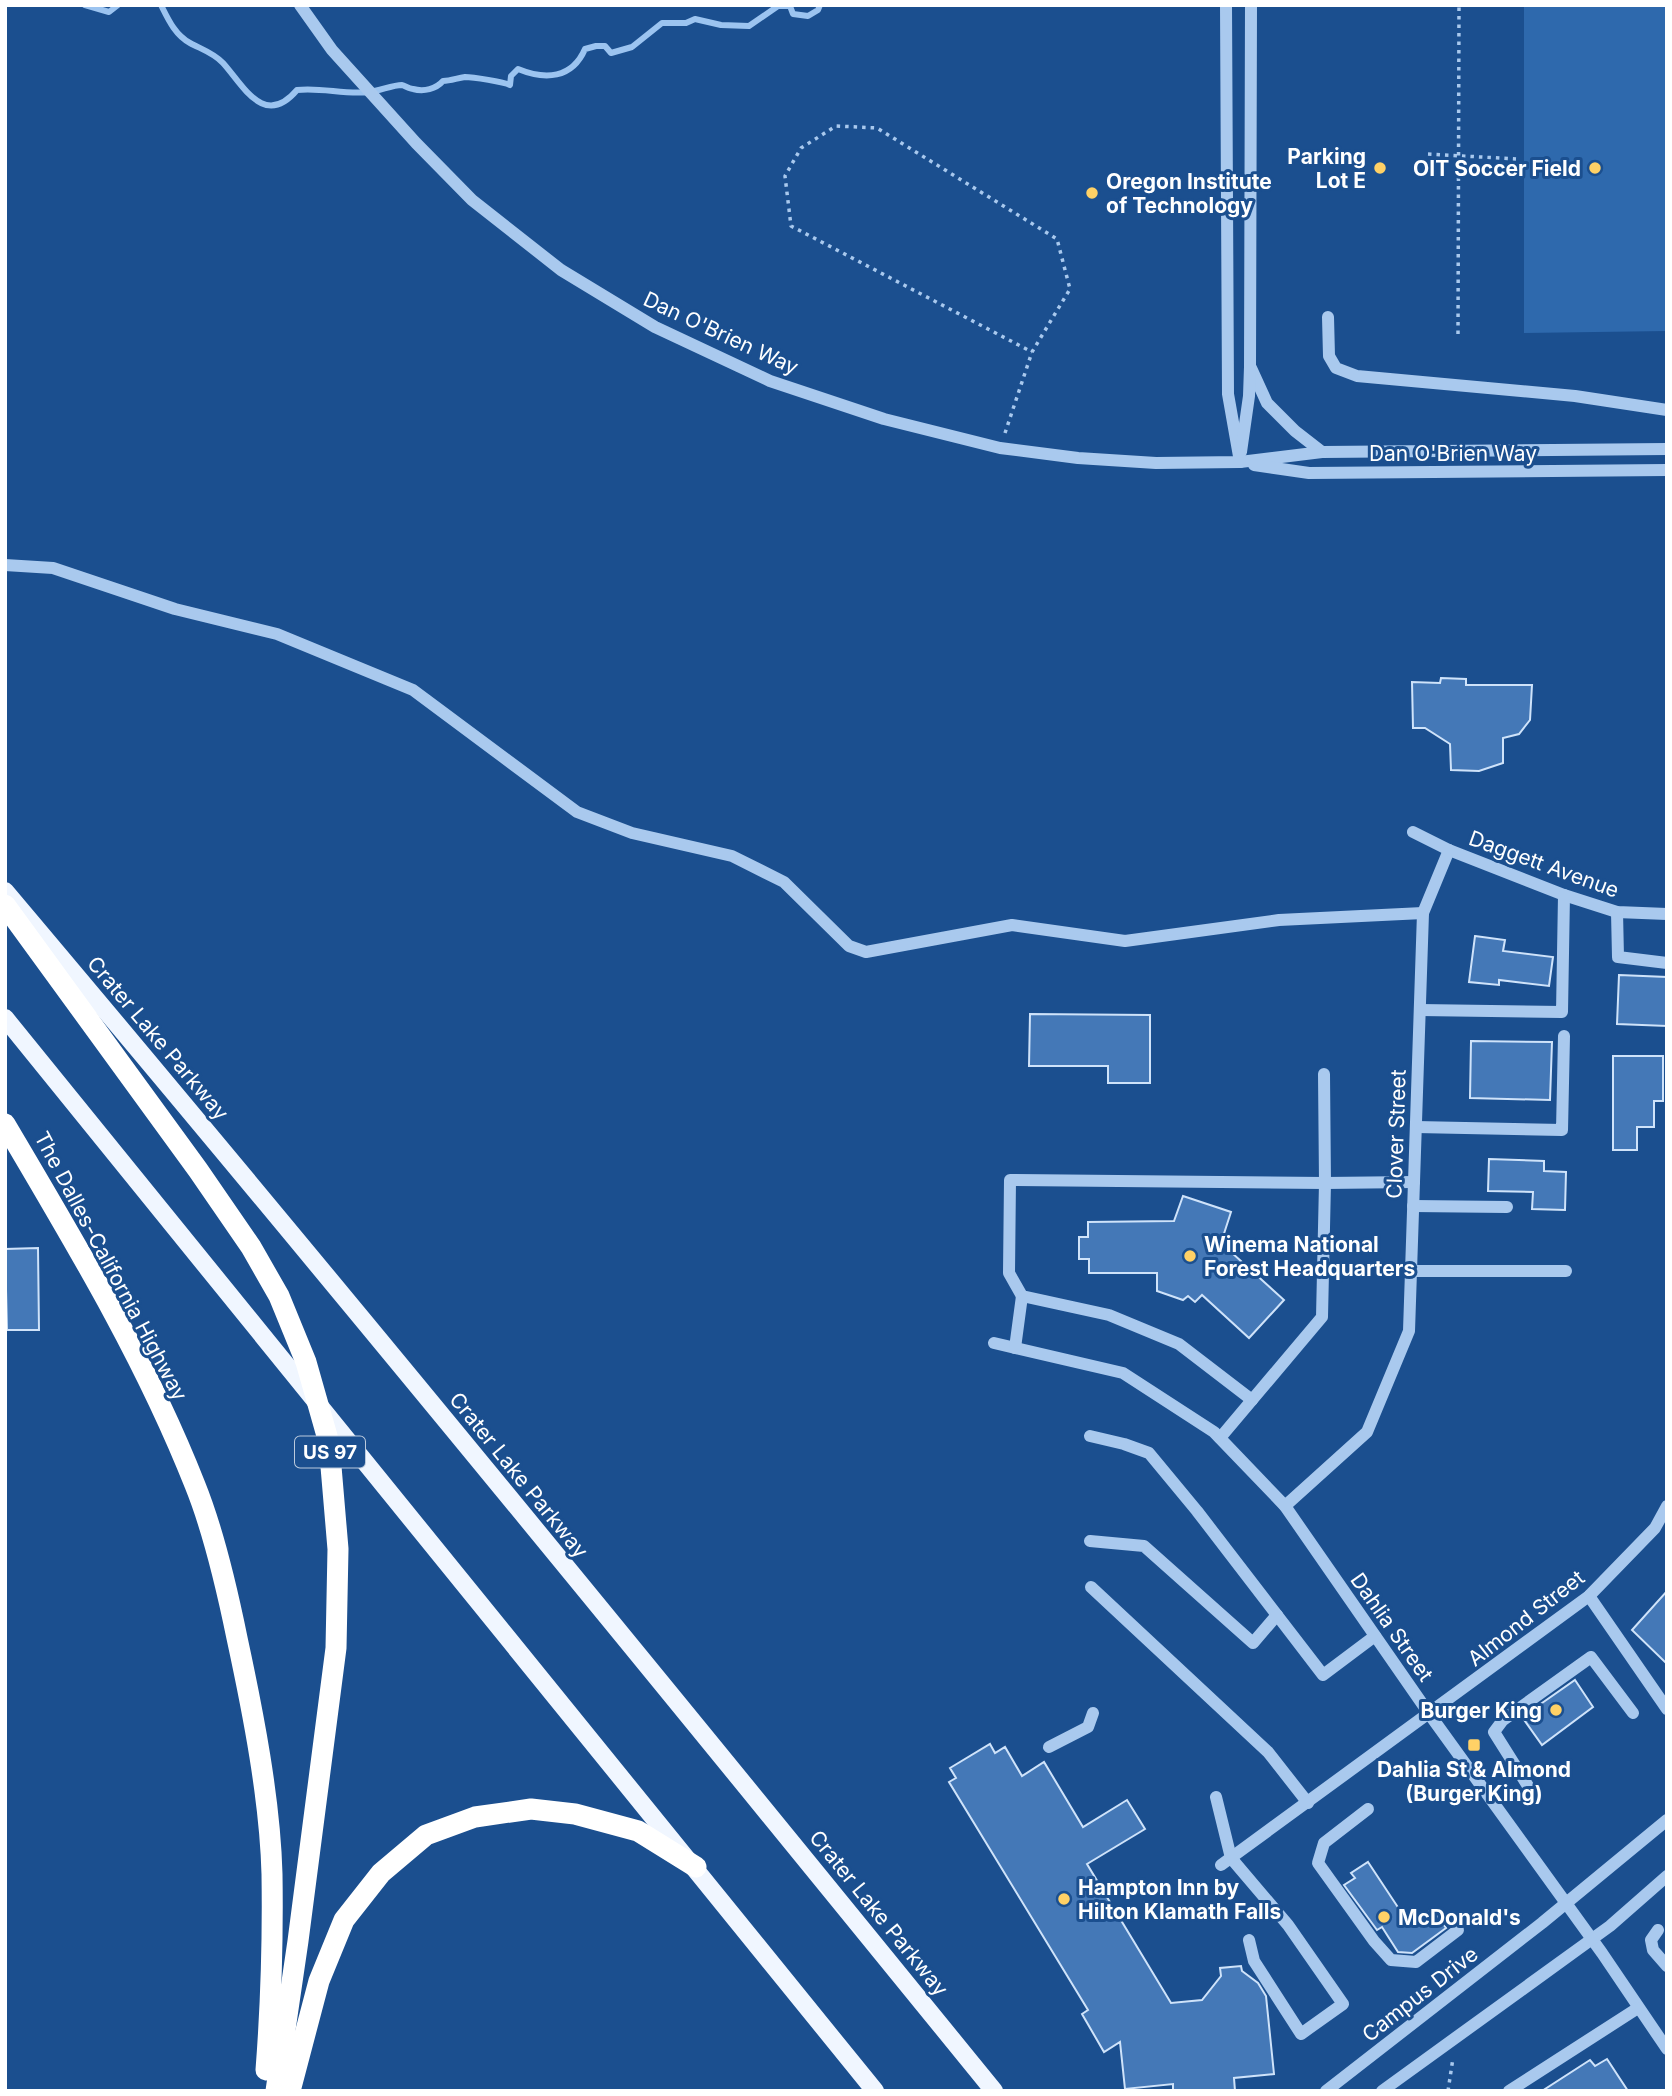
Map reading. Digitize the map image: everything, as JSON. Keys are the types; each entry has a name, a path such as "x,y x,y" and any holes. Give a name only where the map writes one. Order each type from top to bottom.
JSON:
{"highway":[{"name":"US 97","path":"5,905 251,1247 279,1296 306,1362 329,1443 338,1549 336,1648 276,2091"},
{"name":"The Dalles-California Highway","path":"5,1124 71,1236 140,1362 196,1486 228,1592 251,1704 272,1872 271,1999 265,2091"},
{"path":"290,2091 319,1981 344,1920 381,1873 426,1835 475,1817 531,1809 575,1814 638,1831 696,1867"}],"main road":[{"name":"Crater Lake Parkway","path":"5,891 222,1150 994,2091"},
{"path":"5,1018 876,2091"}],"street":[{"name":"Dan O'Brien Way","path":"300,5 332,50 472,200 561,270 655,327 770,381 884,419 1000,448 1078,458 1240,463 1309,473 1667,471"},
{"path":"1226,5 1227,394 1240,463"},
{"path":"1240,463 1250,367 1251,5"},
{"path":"1328,317 1329,356 1336,368 1357,376 1575,396 1667,410"},
{"path":"1250,367 1267,403 1295,431 1322,452"},
{"name":"Dan O'Brien Way","path":"1240,463 1322,452 1667,449"},
{"path":"5,565 53,568 175,609 277,634 413,690 577,812 632,833 732,856 783,882 849,946 866,952 1012,925 1125,941 1279,920 1423,913"},
{"name":"Daggett Avenue","path":"1413,832 1449,850 1564,895 1618,912 1667,914"},
{"name":"Clover Street","path":"1285,1506 1367,1432 1409,1331 1423,913 1449,850"},
{"path":"1420,1010 1562,1012 1564,895"},
{"path":"1618,912 1618,957 1667,963"},
{"path":"1416,1127 1562,1130 1564,1036"},
{"path":"1220,1438 1322,1317 1324,1074"},
{"path":"1015,1348 1022,1296 1009,1273 1010,1180 1325,1184 1414,1182"},
{"path":"1413,1206 1507,1206"},
{"path":"1411,1271 1566,1271"},
{"path":"1022,1296 1108,1315 1180,1344 1252,1400"},
{"name":"Dahlia Street","path":"994,1343 1123,1373 1214,1432 1285,1506 1667,2049"},
{"path":"1090,1436 1149,1453 1323,1675 1375,1636"},
{"name":"Almond Street","path":"1226,1862 1589,1596 1655,1528 1667,1506"},
{"path":"1090,1541 1144,1546 1252,1643 1277,1615"},
{"path":"1091,1587 1268,1752 1308,1802"},
{"path":"1589,1596 1667,1709"},
{"path":"1528,1786 1494,1732 1503,1720 1591,1657 1633,1713"},
{"path":"1048,1747 1088,1727 1093,1713"},
{"path":"1216,1797 1226,1862 1289,1925 1343,2004 1301,2034 1254,1961 1250,1940"},
{"path":"1368,1809 1324,1843 1318,1863 1374,1941 1391,1960 1416,1962 1458,1930"},
{"name":"Campus Drive","path":"1326,2091 1566,1903 1667,1820"},
{"path":"1382,2091 1610,1926 1667,1876"},
{"path":"1658,1930 1651,1940 1653,1950 1667,1966"},
{"path":"1509,2091 1638,2008"}],"path":[{"path":"1458,334 1459,5"},
{"path":"1000,448 1032,352 1070,289 1057,239 877,128 836,126 801,148 785,176 791,226 1032,352"},
{"path":"1429,154 1516,159"},
{"path":"1448,2091 1453,2058"}],"shaded area":[{"name":"OIT Soccer Field","path":"1524,5 1667,5 1667,331 1524,333"}],"building":[{"path":"1441,678 1466,679 1466,685 1532,685 1530,720 1519,734 1503,738 1503,763 1479,771 1451,770 1450,744 1425,728 1413,728 1412,682 1440,683"},
{"path":"1475,936 1505,940 1503,951 1553,957 1549,986 1499,980 1499,985 1469,982"},
{"path":"1619,975 1667,977 1667,1026 1617,1024"},
{"path":"1030,1014 1150,1015 1150,1083 1108,1083 1108,1066 1029,1066"},
{"path":"1471,1041 1552,1042 1550,1100 1470,1098"},
{"path":"1613,1056 1663,1056 1663,1101 1654,1101 1654,1127 1637,1127 1637,1150 1613,1150"},
{"path":"1489,1159 1544,1161 1544,1171 1566,1172 1565,1210 1532,1209 1533,1192 1488,1191"},
{"path":"1183,1196 1231,1212 1221,1243 1284,1300 1249,1338 1202,1295 1195,1302 1188,1296 1183,1300 1157,1291 1157,1273 1089,1273 1089,1259 1079,1259 1079,1237 1088,1237 1088,1222 1174,1221"},
{"path":"38,1248 39,1330 7,1330 5,1249"},
{"path":"1667,1591 1667,1664 1632,1630"},
{"name":"Burger King","path":"1575,1680 1593,1707 1542,1745 1522,1717"},
{"name":"Hampton Inn by Hilton Klamath Falls","path":"990,1744 995,1753 1005,1747 1022,1776 1044,1762 1083,1827 1127,1800 1145,1829 1087,1864 1171,2003 1202,2000 1221,1976 1220,1968 1241,1966 1242,1971 1258,1983 1266,1996 1274,2074 1234,2078 1235,2091 1173,2091 1173,2084 1125,2089 1120,2042 1104,2052 1082,2014 1088,2010 949,1782 956,1778 950,1768"},
{"name":"McDonald's","path":"1368,1862 1409,1924 1433,1909 1446,1928 1412,1953 1398,1952 1382,1927 1377,1930 1344,1885 1355,1878 1351,1873"},
{"path":"1607,2059 1628,2091 1542,2091 1590,2060 1595,2066"}],"waterway":[{"path":"85,5 109,12 118,5"},
{"path":"161,5 180,36 212,54 255,99 274,105 285,101 297,90 360,93 402,85 425,90 443,81 465,77 510,85 511,76 518,69 538,75 557,74 573,66 585,49 605,46 611,53 632,47 662,23 686,23 695,19 721,25 749,26 778,6 790,6 793,14 808,16 818,10 820,5"}],"place":[{"name":"Parking Lot E","path":"1380,168"},
{"name":"OIT Soccer Field","path":"1595,168"},
{"name":"Oregon Institute of Technology","path":"1092,193"},
{"name":"Winema National Forest Headquarters","path":"1190,1256"},
{"name":"Burger King","path":"1556,1710"},
{"name":"Dahlia St & Almond (Burger King)","path":"1474,1745"},
{"name":"Hampton Inn by Hilton Klamath Falls","path":"1064,1899"},
{"name":"McDonald's","path":"1384,1917"}]}
